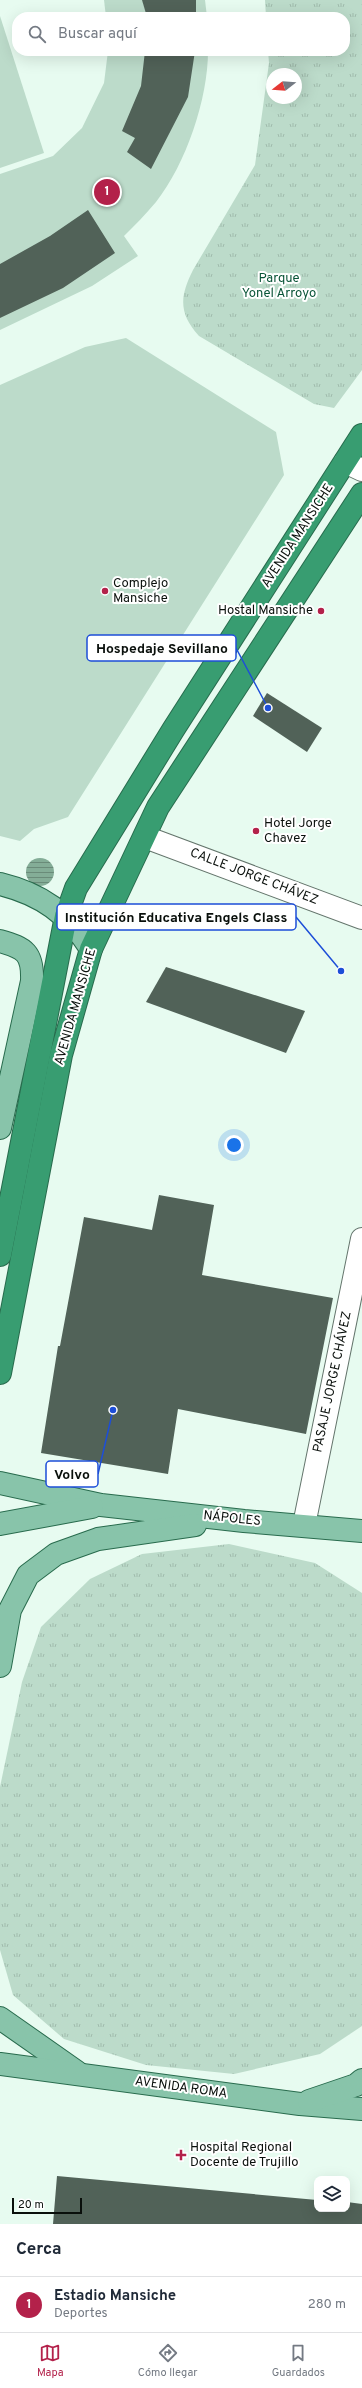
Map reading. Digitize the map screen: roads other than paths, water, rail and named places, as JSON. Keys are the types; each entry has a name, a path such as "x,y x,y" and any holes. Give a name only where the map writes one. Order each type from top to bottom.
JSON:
{"highway":[{"name":"AVENIDA MANSICHE","path":"0,1255 66,916 76,888 174,730 354,466 362,435"},
{"name":"AVENIDA MANSICHE","path":"0,1373 61,1056 91,949 158,807 362,494"}],"main road":[{"path":"0,884 33,896 66,916 91,949"},
{"path":"0,941 19,946 29,956 33,970 32,981 0,1128"},
{"path":"0,1483 102,1505"},
{"path":"0,1524 102,1505"},
{"name":"NÁPOLES","path":"102,1505 244,1521 362,1531"},
{"path":"0,1666 10,1610 28,1575 56,1554 98,1538 180,1526 244,1521"},
{"path":"0,2018 80,2074"},
{"name":"AVENIDA ROMA","path":"0,2064 300,2104 362,2109"},
{"path":"300,2104 356,2085 362,2080"}],"street":[{"name":"CALLE JORGE CHÁVEZ","path":"145,837 362,918"},
{"name":"PASAJE JORGE CHÁVEZ","path":"304,1525 362,1239"}],"place":[{"name":"Estadio Mansiche","path":"107,192"},
{"name":"Complejo Mansiche","path":"105,591"},
{"name":"Hostal Mansiche","path":"321,611"},
{"name":"Hospedaje Sevillano","path":"268,708"},
{"name":"Hotel Jorge Chavez","path":"256,831"},
{"name":"Institución Educativa Engels Class","path":"341,971"},
{"name":"Volvo","path":"113,1410"},
{"name":"Hospital Regional Docente de Trujillo","path":"181,2155"}],"park label":[{"name":"Parque Yonel Arroyo","path":"279,286"}]}
